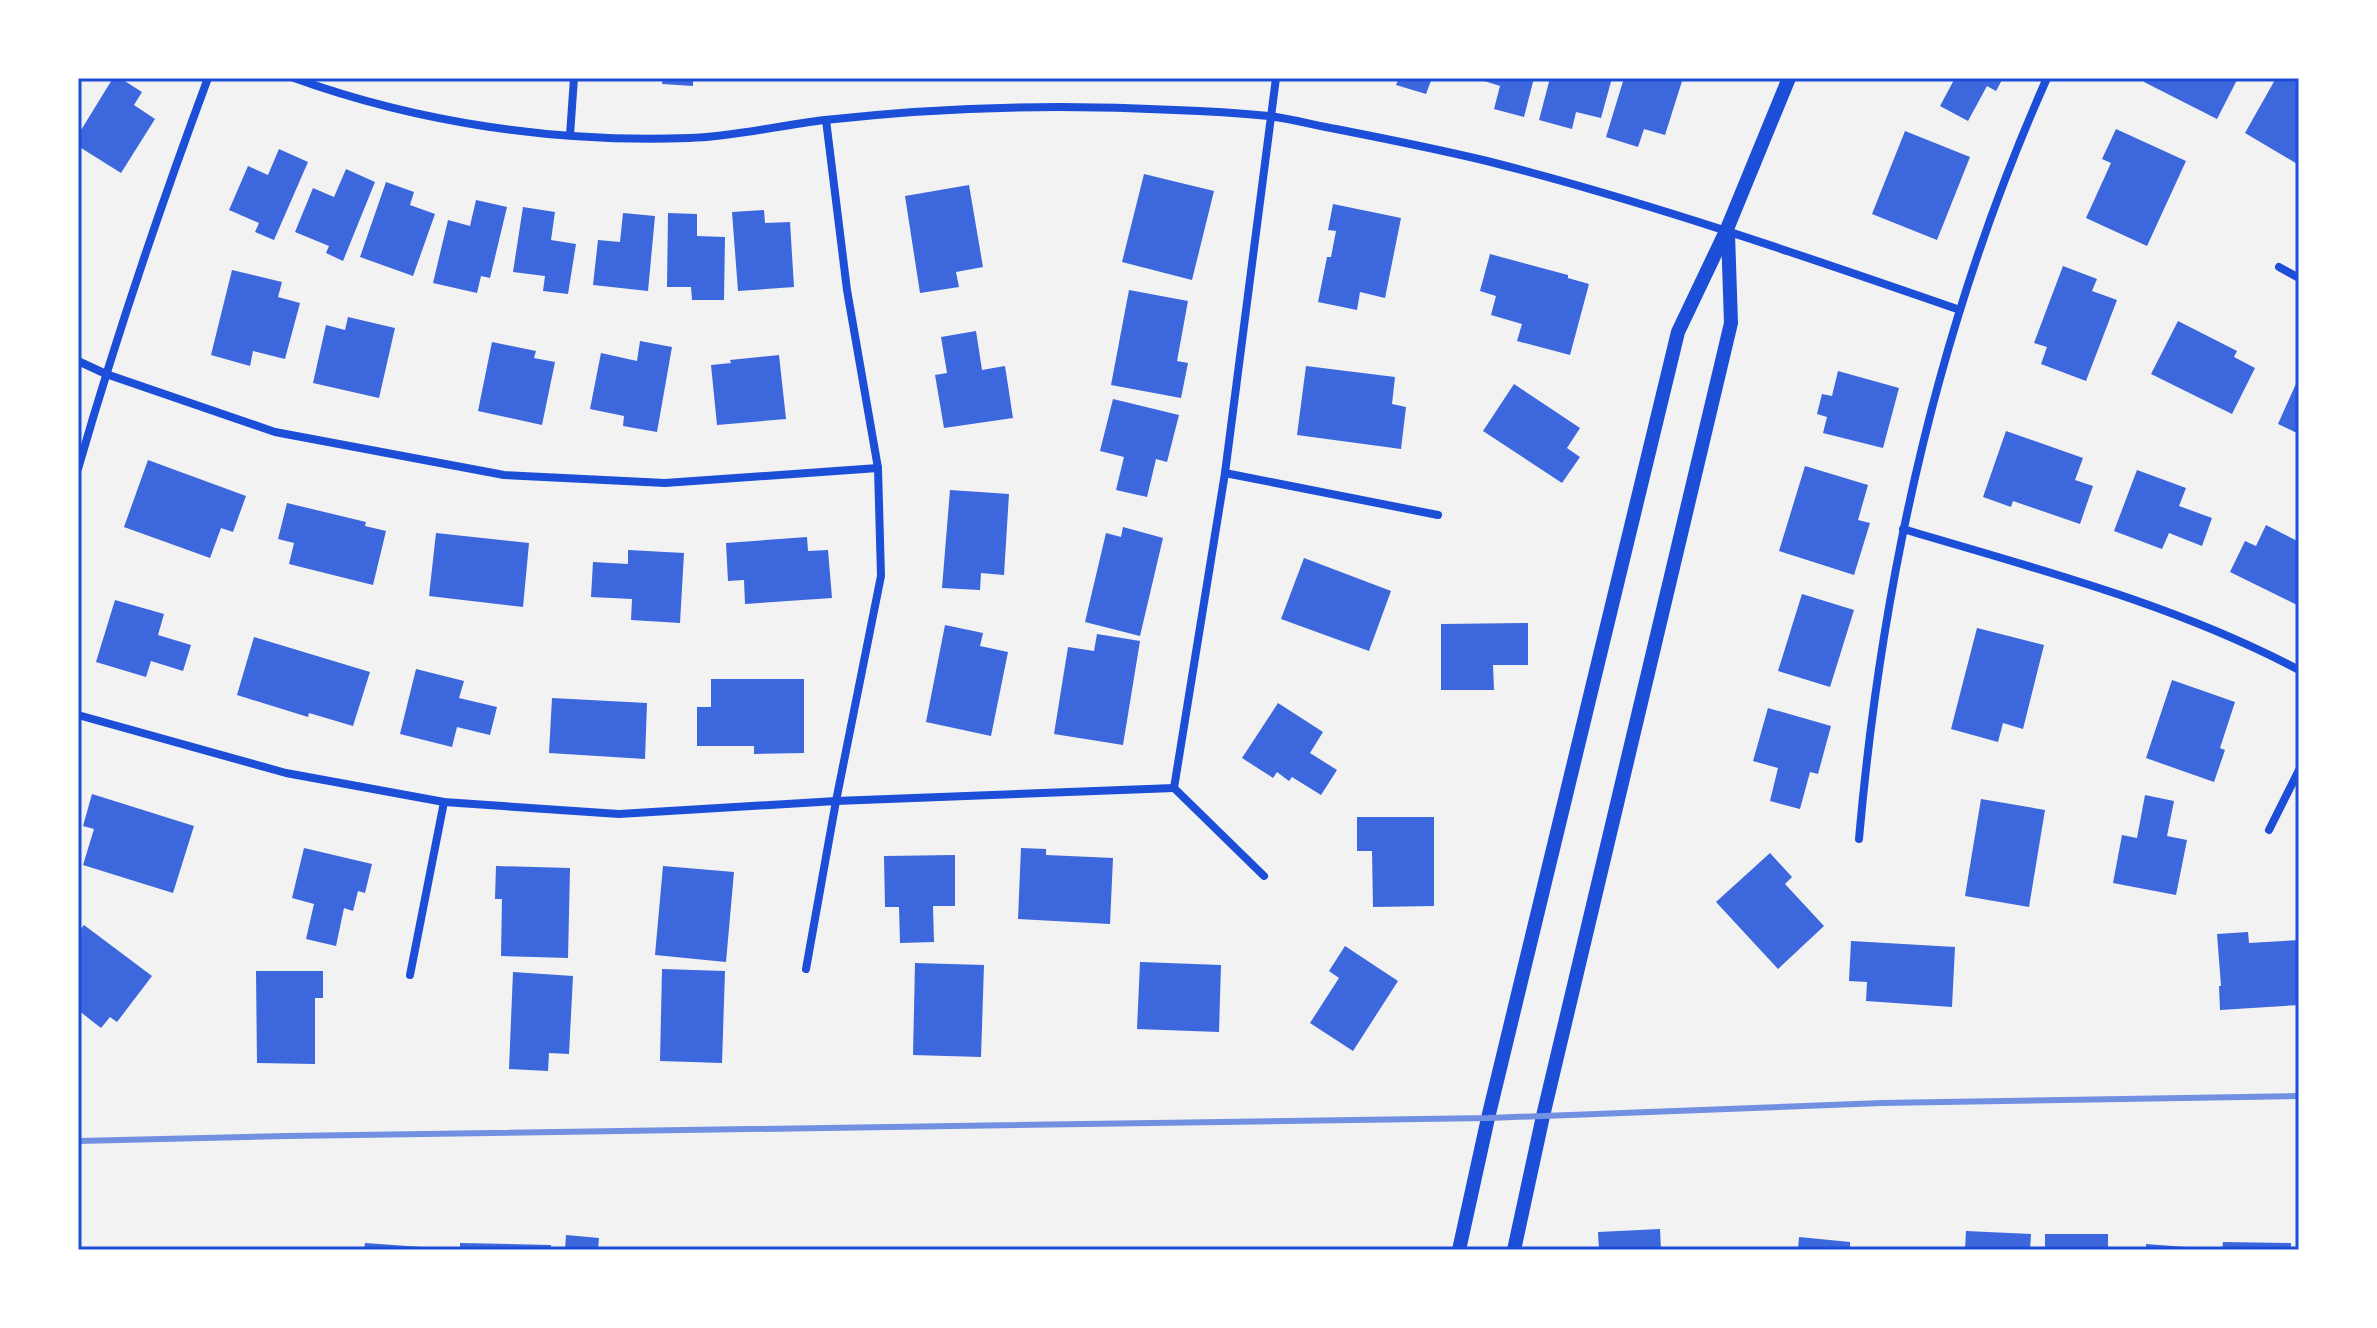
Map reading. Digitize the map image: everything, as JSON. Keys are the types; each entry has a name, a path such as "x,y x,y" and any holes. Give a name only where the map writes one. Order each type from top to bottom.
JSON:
{"street":[{"path":"78,469 157,217 208,78"},
{"path":"294,78 331,92 419,115 479,126 619,139 694,138 826,120 1024,108 1172,110 1271,116 1425,146 1577,184 1727,229 1960,310"},
{"path":"570,135 574,78"},
{"path":"1174,788 1225,473 1276,78"},
{"path":"1459,1250 1488,1118 1678,332 1727,229 1789,78"},
{"path":"1859,839 1879,661 1923,441 1975,262 2027,122 2047,78"},
{"path":"806,969 881,576 878,468 847,290 826,120"},
{"path":"1514,1250 1731,323 1727,229"},
{"path":"2279,267 2299,278"},
{"path":"78,361 106,374 275,432 504,475 665,483 878,468"},
{"path":"1225,473 1438,515"},
{"path":"1903,529 2153,605 2258,648 2299,670"},
{"path":"78,715 286,773 444,802 619,814 836,801 1174,788 1264,876"},
{"path":"2269,830 2299,770"},
{"path":"410,975 444,802"}],"building":[{"path":"113,78 120,78 142,92 134,105 155,119 121,173 78,146 78,135"},
{"path":"663,78 693,78 693,86 662,84"},
{"path":"1399,78 1432,78 1426,94 1396,85"},
{"path":"1475,78 1534,78 1524,117 1494,109 1500,86"},
{"path":"1550,78 1612,78 1601,118 1576,112 1572,129 1539,120"},
{"path":"1624,78 1683,78 1665,135 1644,129 1638,147 1606,137"},
{"path":"1955,78 2003,78 1996,91 1987,86 1968,121 1940,106"},
{"path":"2146,78 2238,78 2217,119 2144,82"},
{"path":"2276,78 2299,81 2299,165 2245,133"},
{"path":"2116,129 2186,161 2147,246 2086,218 2111,163 2102,159"},
{"path":"1905,131 1970,157 1937,240 1872,214"},
{"path":"279,149 308,162 274,240 255,232 259,223 229,210 248,166 268,175"},
{"path":"346,169 375,182 343,261 326,253 329,246 295,232 313,188 334,197"},
{"path":"1144,174 1214,191 1192,280 1122,262"},
{"path":"386,182 414,192 410,205 435,214 413,276 360,257"},
{"path":"969,185 983,267 956,272 959,287 920,293 905,196"},
{"path":"476,200 507,207 490,278 481,276 477,293 433,283 448,220 470,226"},
{"path":"1333,204 1401,218 1385,298 1360,292 1357,310 1318,302 1336,231 1328,230"},
{"path":"523,207 555,212 551,240 576,244 568,294 543,291 545,276 513,272"},
{"path":"764,210 765,223 790,222 794,287 738,291 732,212"},
{"path":"623,213 655,216 648,291 593,285 598,240 620,242"},
{"path":"668,213 697,214 697,236 725,237 724,300 692,300 691,287 667,287"},
{"path":"1490,254 1568,275 1568,278 1589,284 1570,355 1517,341 1522,324 1491,315 1496,296 1480,291"},
{"path":"2063,266 2097,279 2092,291 2117,300 2086,381 2041,364 2047,347 2034,343"},
{"path":"232,270 282,282 278,297 300,303 285,359 253,351 250,366 211,355"},
{"path":"1129,290 1188,301 1177,361 1188,363 1181,398 1111,385"},
{"path":"348,317 395,328 379,398 313,383 326,325 345,330"},
{"path":"2178,321 2237,351 2234,357 2255,368 2232,414 2151,374"},
{"path":"976,331 982,370 1005,366 1013,418 944,428 935,375 947,373 941,337"},
{"path":"640,341 672,347 657,432 623,426 624,416 590,409 601,353 637,361"},
{"path":"492,342 536,351 534,358 555,362 542,425 478,411"},
{"path":"779,355 786,419 717,425 711,365"},
{"path":"1306,366 1395,377 1392,404 1406,407 1401,449 1297,435"},
{"path":"1838,371 1899,388 1883,448 1823,433 1827,417 1817,414 1822,394 1832,396"},
{"path":"2299,377 2299,434 2278,424"},
{"path":"1514,384 1580,428 1567,448 1580,457 1562,483 1483,431"},
{"path":"1113,399 1179,415 1167,462 1156,459 1147,497 1116,490 1124,457 1100,451"},
{"path":"2006,431 2083,458 2075,480 2093,486 2080,524 2013,501 2011,507 1983,497"},
{"path":"148,460 246,496 233,532 221,528 210,558 124,527"},
{"path":"1805,466 1868,485 1858,520 1870,523 1854,575 1779,551"},
{"path":"2137,470 2186,488 2179,506 2212,518 2202,546 2169,533 2162,549 2114,531"},
{"path":"950,490 1009,494 1004,575 981,573 980,590 942,588"},
{"path":"287,503 366,522 365,526 386,531 373,585 289,564 294,543 278,539"},
{"path":"2266,525 2299,542 2299,606 2230,572 2245,541 2256,546"},
{"path":"1123,527 1163,538 1140,636 1085,622 1106,533 1121,537"},
{"path":"436,533 529,543 523,607 429,596"},
{"path":"807,537 808,551 828,550 832,598 745,604 744,580 728,581 726,543"},
{"path":"628,550 684,553 680,623 631,620 632,599 591,597 593,562 628,564"},
{"path":"1304,558 1391,591 1369,651 1281,619"},
{"path":"1802,594 1854,610 1830,687 1778,671"},
{"path":"115,600 164,614 158,635 191,645 183,671 151,661 146,677 96,662"},
{"path":"1528,623 1528,665 1493,665 1494,690 1441,690 1441,624"},
{"path":"945,625 983,633 980,646 1008,652 991,736 926,722"},
{"path":"1977,628 2044,645 2023,729 2003,723 1998,742 1951,729"},
{"path":"1097,634 1140,641 1123,745 1054,734 1068,647 1094,651"},
{"path":"254,637 370,672 353,726 309,713 308,717 237,695"},
{"path":"416,669 464,681 459,698 497,707 490,735 457,727 452,747 400,734"},
{"path":"711,679 804,679 804,753 754,754 754,746 697,746 697,707 711,707"},
{"path":"2172,680 2235,702 2220,748 2225,750 2214,782 2146,758"},
{"path":"552,698 647,703 645,759 549,753"},
{"path":"1278,703 1323,732 1310,753 1337,770 1321,795 1292,777 1289,781 1277,772 1273,778 1242,758"},
{"path":"1768,708 1831,726 1818,774 1810,772 1800,809 1770,801 1778,768 1753,761"},
{"path":"92,794 194,826 173,893 83,865 94,829 83,826"},
{"path":"2145,795 2174,801 2167,836 2187,840 2176,895 2113,883 2122,835 2137,838"},
{"path":"1981,799 2045,810 2029,907 1965,896"},
{"path":"1357,817 1434,817 1434,906 1373,907 1372,851 1357,851"},
{"path":"304,848 372,864 365,893 358,891 353,911 344,908 336,946 306,939 314,904 292,898"},
{"path":"1021,848 1046,849 1046,855 1113,858 1110,924 1018,919"},
{"path":"1770,853 1792,877 1785,884 1824,926 1778,969 1716,902"},
{"path":"955,855 955,906 933,906 934,942 900,943 899,907 885,907 884,856"},
{"path":"496,866 570,868 568,958 501,956 502,899 495,899"},
{"path":"663,866 734,872 726,962 655,955"},
{"path":"84,925 152,976 117,1022 110,1017 101,1028 78,1010 78,932"},
{"path":"2248,932 2249,943 2299,940 2299,1005 2220,1010 2217,934"},
{"path":"1851,941 1955,947 1952,1007 1866,1001 1867,982 1849,981"},
{"path":"1345,946 1398,981 1353,1051 1310,1023 1339,978 1329,971"},
{"path":"1140,962 1221,965 1219,1032 1137,1029"},
{"path":"915,963 984,965 981,1057 913,1055"},
{"path":"662,969 725,971 722,1063 660,1061"},
{"path":"256,971 323,971 323,998 315,998 315,1064 257,1063"},
{"path":"513,972 573,976 569,1054 549,1053 548,1071 509,1069"},
{"path":"1660,1229 1661,1250 1599,1250 1598,1232"},
{"path":"1966,1231 2031,1234 2030,1250 1965,1250"},
{"path":"2045,1234 2108,1234 2108,1250 2045,1250"},
{"path":"566,1235 599,1238 598,1250 565,1250"},
{"path":"1799,1237 1850,1242 1850,1250 1798,1250"},
{"path":"2223,1242 2291,1243 2291,1250 2222,1250"},
{"path":"365,1243 436,1248 436,1250 364,1250"},
{"path":"460,1243 551,1245 551,1250 460,1250"},
{"path":"2146,1244 2200,1248 2200,1250 2146,1250"}],"railway":[{"path":"78,1141 1488,1118 1882,1103 2299,1096"}]}
